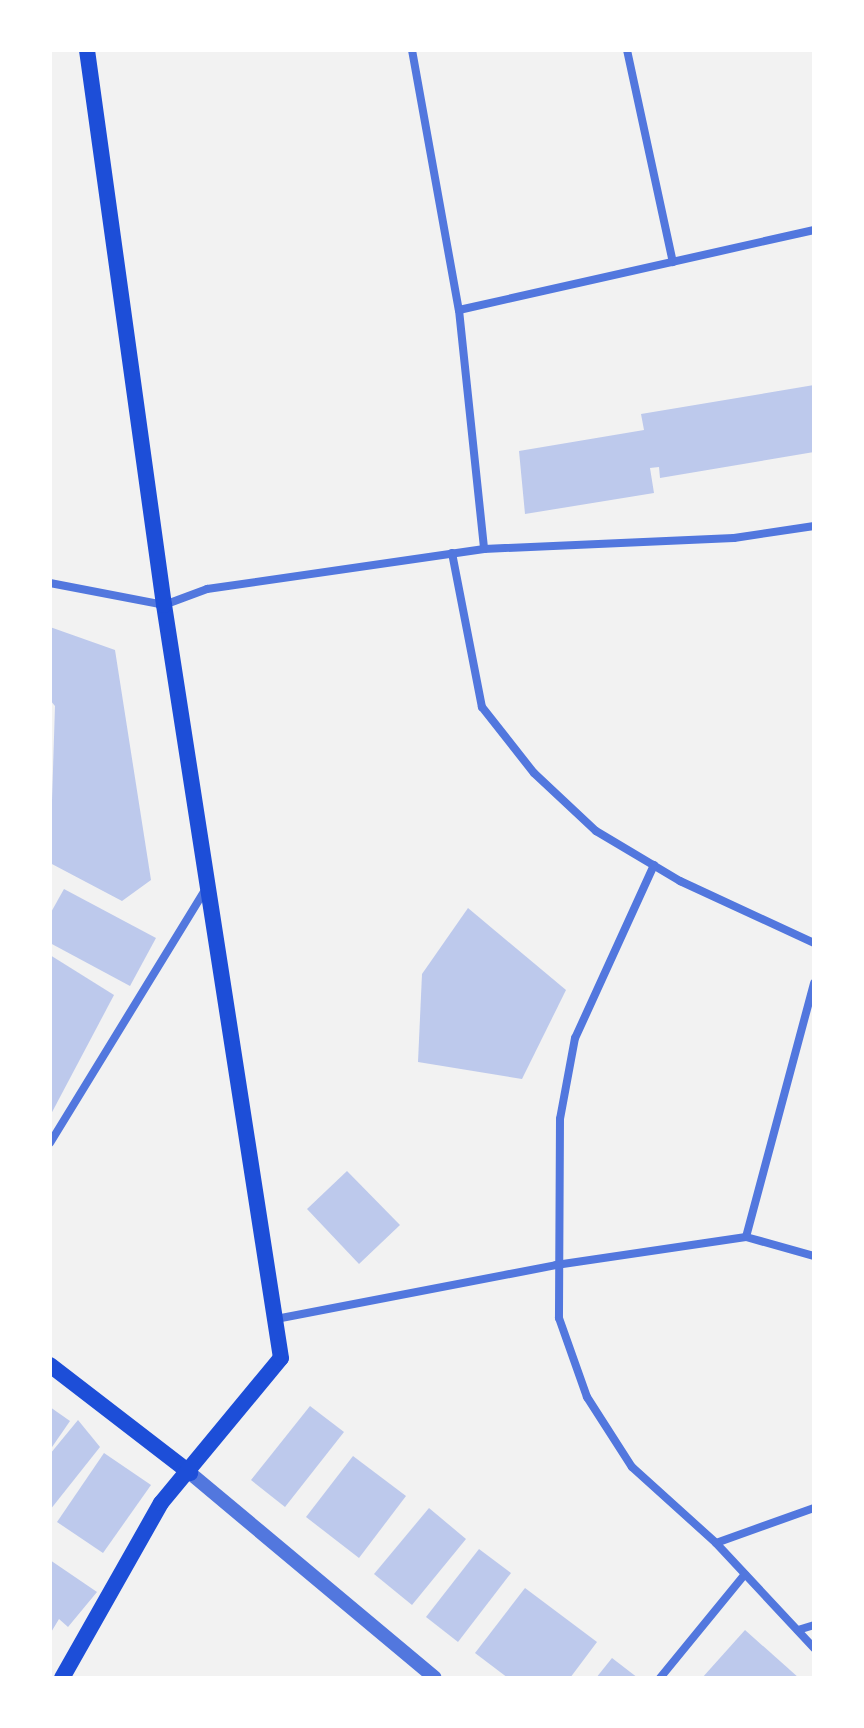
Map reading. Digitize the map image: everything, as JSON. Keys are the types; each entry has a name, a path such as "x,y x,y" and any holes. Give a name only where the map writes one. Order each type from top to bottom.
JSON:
{"main road":[{"path":"62,1678 161,1503 190,1473 281,1358 164,605 87,50"},
{"path":"50,1365 190,1473"}],"street":[{"path":"412,50 459,310 484,549"},
{"path":"627,50 673,262"},
{"path":"459,310 814,230"},
{"path":"50,583 164,605 207,589 484,549 734,538 814,526"},
{"path":"452,553 482,707 534,773 596,831 654,865 814,943"},
{"path":"654,865 575,1038 560,1119 556,1265 559,1318 587,1397 632,1467 716,1543 814,1648"},
{"path":"50,1143 208,886"},
{"path":"746,1237 814,983"},
{"path":"275,1320 556,1265 746,1237 814,1256"},
{"path":"190,1473 435,1678"},
{"path":"716,1543 814,1508"},
{"path":"660,1678 745,1574"},
{"path":"798,1630 814,1625"}],"building":[{"path":"814,385 814,452 660,478 659,467 650,468 654,493 525,514 519,451 644,430 641,414"},
{"path":"50,627 115,650 151,880 122,901 50,863 55,706 50,700"},
{"path":"64,889 156,938 130,986 50,943 50,914"},
{"path":"468,908 566,990 522,1079 418,1062 422,974"},
{"path":"50,955 114,995 50,1116"},
{"path":"347,1171 400,1225 359,1264 307,1209"},
{"path":"310,1406 344,1432 285,1507 251,1480"},
{"path":"50,1407 70,1421 50,1450"},
{"path":"78,1420 100,1447 50,1510 50,1454"},
{"path":"104,1453 151,1485 103,1553 57,1522"},
{"path":"353,1456 406,1496 359,1558 306,1517"},
{"path":"429,1508 466,1539 412,1605 374,1574"},
{"path":"479,1549 511,1573 458,1642 426,1617"},
{"path":"50,1560 97,1592 68,1627 59,1619 50,1634"},
{"path":"525,1588 597,1642 570,1678 508,1678 475,1653"},
{"path":"745,1630 799,1678 702,1678"},
{"path":"612,1658 638,1678 596,1678"}]}
